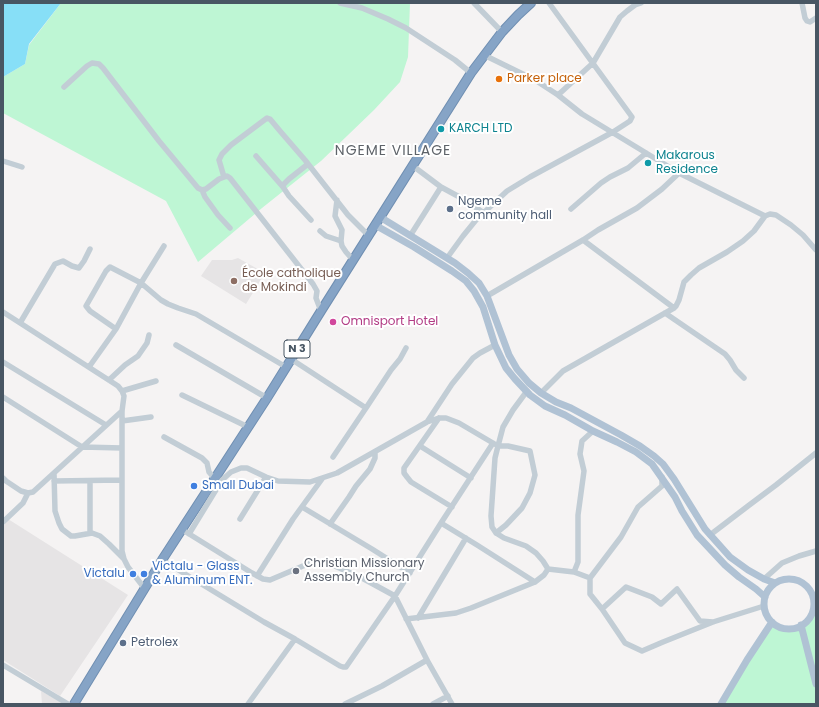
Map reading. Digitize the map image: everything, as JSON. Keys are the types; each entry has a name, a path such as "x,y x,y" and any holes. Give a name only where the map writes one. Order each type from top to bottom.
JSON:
{"highway":[{"name":"N 3","path":"74,704 162,560 186,532 215,479 471,73 502,32 531,3"}],"main road":[{"path":"380,218 447,258 479,283 487,296 509,355 517,369 529,383 541,394 571,408 621,435 654,456 663,464 674,479 705,529 730,557 748,570 775,583"},
{"path":"375,225 466,281 474,291 483,307 495,345 506,368 527,391 545,406 636,452 652,464 675,497 697,535 725,565 756,589 765,598"},
{"path":"791,579 799,581 813,591 814,607 807,621 794,628 786,628 778,626 768,618 764,606 765,598 770,587 775,583 791,579"},
{"path":"721,704 772,622"},
{"path":"801,625 816,684"}],"street":[{"path":"340,3 362,8 406,28 450,56 471,73"},
{"path":"474,3 502,32"},
{"path":"447,258 476,220 507,191 613,132 630,121 632,116 549,3"},
{"path":"558,95 593,63 620,18 627,10 640,3"},
{"path":"802,3 807,21 810,22 816,18"},
{"path":"484,55 535,80 558,95 582,114 679,173 765,216"},
{"path":"64,87 87,66 92,63 99,64 158,141 198,188 202,190 204,197 230,228"},
{"path":"224,177 219,160 222,154 231,145 267,118 270,119 348,215 369,236"},
{"path":"571,209 601,183 628,168 646,154"},
{"path":"256,156 311,220"},
{"path":"3,161 22,167"},
{"path":"283,187 289,179 308,164"},
{"path":"413,166 441,187 465,200 484,213"},
{"path":"487,296 637,208 662,189 679,173"},
{"path":"202,190 206,189 218,179 227,176 230,178 313,284 317,291 316,298 321,311"},
{"path":"410,236 441,187"},
{"path":"337,200 335,216 342,230 342,246 353,260"},
{"path":"541,394 563,371 674,308 679,300 684,282 699,268 743,241 754,231 765,216 770,214 776,215 791,225 803,235 816,250"},
{"path":"320,231 326,236 341,241"},
{"path":"583,240 674,308"},
{"path":"89,367 116,329 141,283 164,246"},
{"path":"20,323 55,264 63,261 79,268 90,249"},
{"path":"116,329 90,311 86,306 106,271 110,267 141,283 165,302 196,314 286,367"},
{"path":"3,312 110,380 122,391 124,396 122,411 122,552 128,567 145,589"},
{"path":"665,313 724,354 744,378"},
{"path":"110,380 125,365 138,356 147,343 149,335"},
{"path":"176,345 267,398"},
{"path":"428,422 452,384 473,358 495,345"},
{"path":"334,456 406,348"},
{"path":"291,359 366,408"},
{"path":"3,362 106,425"},
{"path":"122,391 156,381"},
{"path":"162,560 264,622 340,666 346,667 395,596 471,478 496,444 512,410 527,391"},
{"path":"182,395 248,427"},
{"path":"3,397 82,447 122,448"},
{"path":"3,522 23,503 28,494 33,492 122,411"},
{"path":"122,421 151,417"},
{"path":"439,418 404,468 404,473 411,482 452,507"},
{"path":"452,704 427,660 395,596 362,578 328,563 310,563 270,580 263,579 186,532 222,480 231,472 241,468 247,468 278,481 310,482 322,479 337,473 428,422 439,418 446,418 459,422 496,444 530,451 535,475 530,493 522,508 496,533"},
{"path":"574,572 578,562 578,515 584,470 580,454 582,441 593,431"},
{"path":"164,437 202,458 208,463 209,472 215,479"},
{"path":"496,444 491,516 492,527 496,533 504,538 526,546 536,553 548,569"},
{"path":"420,446 471,478"},
{"path":"330,524 356,486 370,469 375,458 375,452"},
{"path":"710,535 816,453"},
{"path":"54,473 55,511 62,529 71,536 90,533 100,536 124,559"},
{"path":"240,519 266,477"},
{"path":"662,477 662,486 638,507 622,537 590,578 590,594 625,643 642,651 713,622 764,606"},
{"path":"3,478 21,491 28,494"},
{"path":"258,576 289,525 322,479"},
{"path":"54,481 122,480"},
{"path":"90,481 90,533"},
{"path":"302,507 410,573"},
{"path":"441,523 534,582"},
{"path":"418,618 466,538"},
{"path":"764,578 782,563 816,551"},
{"path":"548,569 574,572 590,578"},
{"path":"406,619 456,613 472,608 534,582 544,575 548,569"},
{"path":"602,609 626,587 652,597 661,604 677,589 700,621 713,622"},
{"path":"248,704 295,639"},
{"path":"345,704 382,686 427,660"},
{"path":"3,665 68,704"},
{"path":"433,704 448,696"}],"shaded area":[{"name":"École catholique de Mokindi","path":"238,258 265,273 246,304 201,276 212,260 232,260"},
{"path":"8,519 128,595 60,696 3,660 3,527"},
{"path":"41,691 64,704 42,704"}],"green space":[{"path":"61,3 410,3 408,57 400,82 374,110 321,161 198,262 166,201 3,113 3,77 25,64 29,45"},
{"path":"816,606 816,704 720,704 773,626 785,631 794,631 802,628 810,622 815,614"}],"water":[{"path":"3,3 61,3 29,44 25,64 3,77"}],"place":[{"name":"Parker place","path":"499,79"},
{"name":"KARCH LTD","path":"441,129"},
{"name":"Makarous Residence","path":"648,163"},
{"name":"Ngeme community hall","path":"450,209"},
{"name":"École catholique de Mokindi","path":"234,281"},
{"name":"Omnisport Hotel","path":"333,322"},
{"name":"Small Dubai","path":"194,486"},
{"name":"Christian Missionary Assembly Church","path":"296,571"},
{"name":"Victalu","path":"133,574"},
{"name":"Victalu - Glass & Aluminum ENT.","path":"144,574"},
{"name":"Petrolex","path":"123,643"}],"district":[{"name":"NGEME VILLAGE","path":"393,151"}]}
